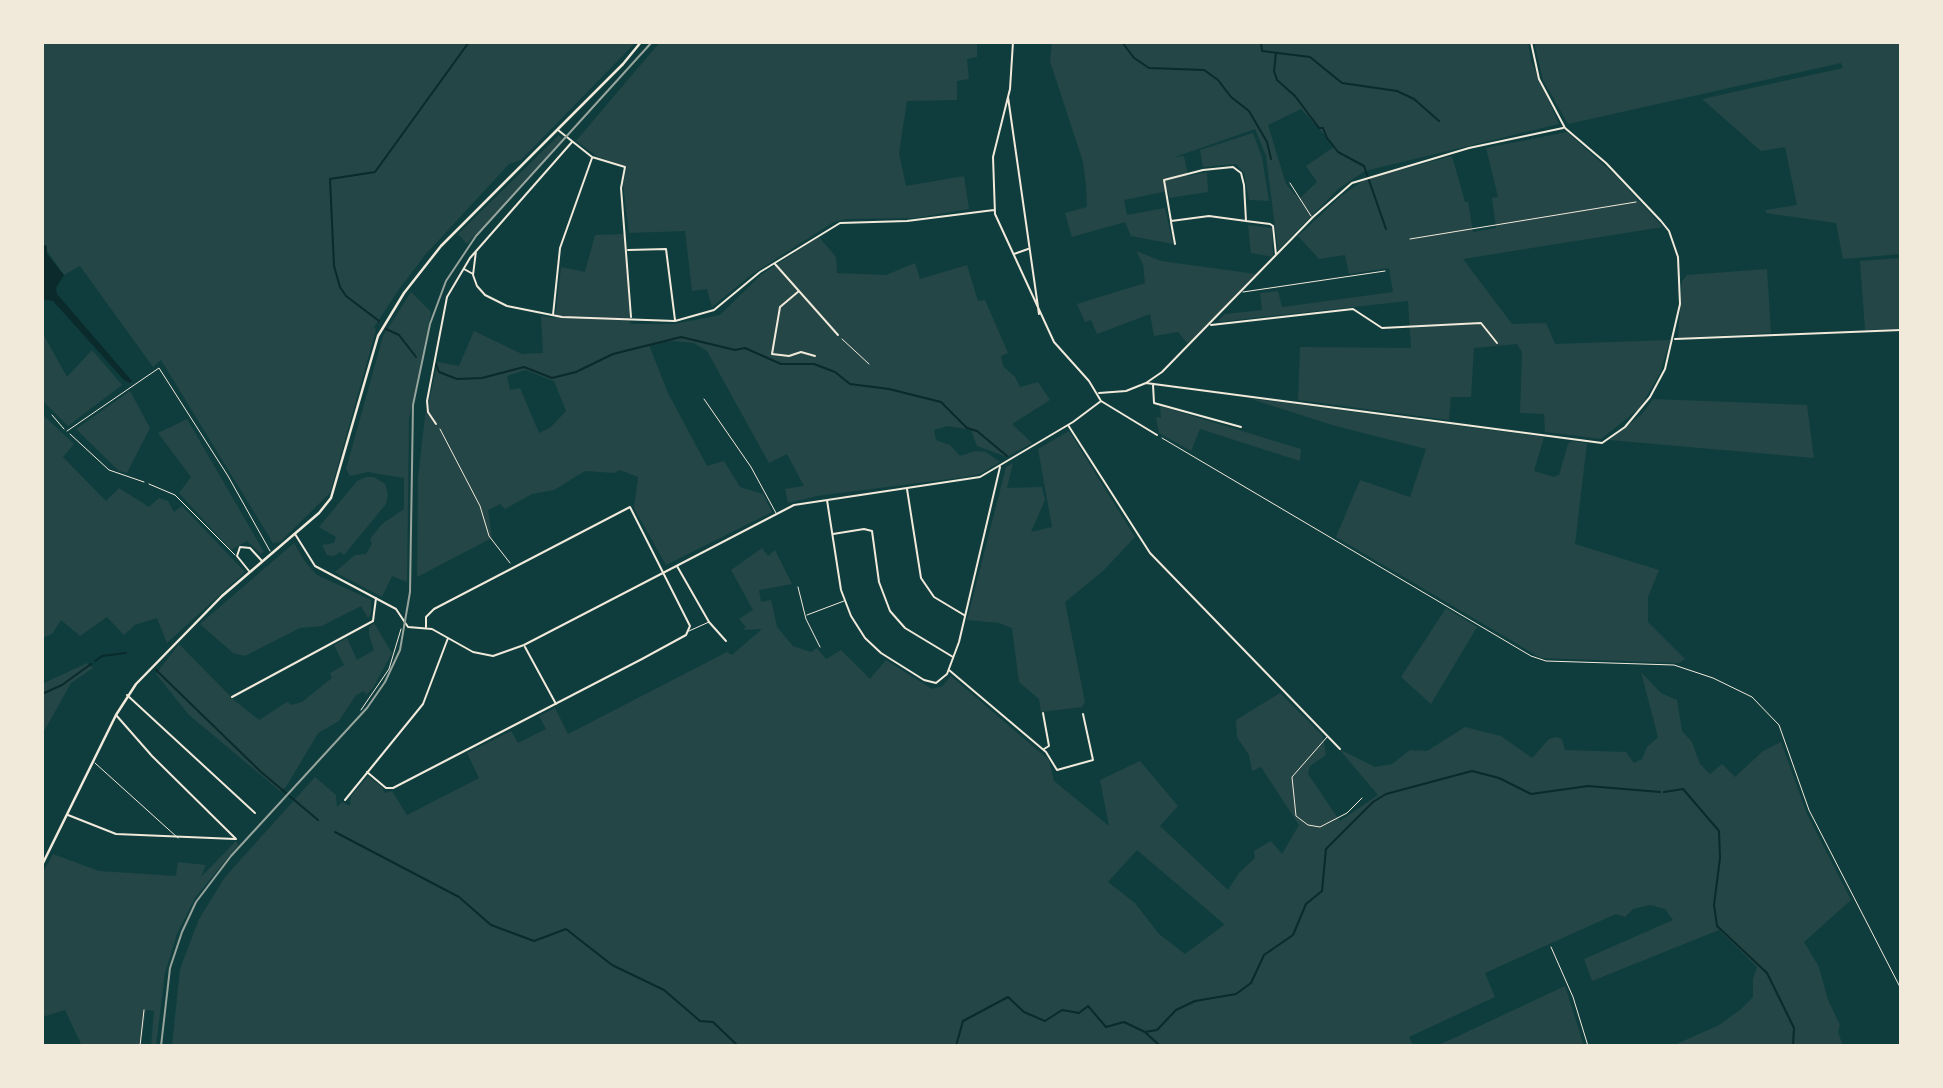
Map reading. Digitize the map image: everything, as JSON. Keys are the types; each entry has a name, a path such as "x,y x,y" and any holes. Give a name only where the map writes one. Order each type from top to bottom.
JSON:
{"street":[{"path":"42,865 127,695 173,644 262,561 323,509 331,498 374,347 396,303 441,246 624,64 641,42"},
{"path":"1013,42 1008,95 992,167 994,210 1040,318 1057,347 1099,393 1101,401 1157,435"},
{"path":"1146,383 1602,443 1625,427 1650,397 1665,369 1680,304 1678,257 1669,231 1606,163 1565,128 1539,79 1531,42"},
{"path":"1008,95 1040,318"},
{"path":"1000,122 1011,123"},
{"path":"1099,393 1126,391 1146,383 1210,326 1313,218 1344,189 1362,178 1469,148 1565,128"},
{"path":"558,130 592,157 625,167 621,188 628,250 631,318"},
{"path":"436,424 428,412 426,401 444,303 476,251 572,142"},
{"path":"553,315 560,248 592,157"},
{"path":"1175,244 1164,180 1203,170 1233,167 1242,177 1246,221"},
{"path":"476,251 473,275 480,291 492,300 553,315 675,321 714,310 774,263 840,223 907,221 994,210"},
{"path":"1171,221 1209,216 1270,224 1273,226 1276,256"},
{"path":"628,250 666,249 675,321"},
{"path":"1013,255 1029,249"},
{"path":"774,263 838,335"},
{"path":"464,269 473,275"},
{"path":"1029,292 1035,290"},
{"path":"799,291 779,309 772,354 789,356 802,352 815,356"},
{"path":"1210,326 1353,309 1382,328 1481,323 1497,343"},
{"path":"1674,339 1901,330"},
{"path":"1152,384 1154,402 1241,427"},
{"path":"295,533 315,566 398,611 408,627 426,628 488,656 524,645 797,504 977,478 1068,425 1101,401"},
{"path":"1068,425 1144,546 1340,749"},
{"path":"827,499 844,601 859,629 873,646 920,677 936,683 949,670 954,657 1001,473 1000,466"},
{"path":"907,488 922,580 940,603 966,615"},
{"path":"367,772 386,788 393,788 556,705 689,631 688,617 630,507 434,609 426,617 426,628"},
{"path":"832,534 864,529 872,531 879,582 890,611 905,628 954,657"},
{"path":"250,572 237,556 240,547 247,547 262,561"},
{"path":"677,565 709,622 726,641"},
{"path":"232,697 373,621 376,598"},
{"path":"345,800 425,700 448,638"},
{"path":"524,645 556,705"},
{"path":"949,670 1043,749 1057,770 1093,760 1083,714"},
{"path":"127,695 255,813"},
{"path":"1043,713 1049,746 1043,749"},
{"path":"68,815 116,834 236,839 152,756 116,715"}],"lane":[{"path":"1290,183 1313,218"},
{"path":"1243,292 1385,271"},
{"path":"67,431 159,368 228,476 272,553"},
{"path":"704,399 751,467 776,514"},
{"path":"149,484 180,499 237,556"},
{"path":"798,587 805,616 820,647"},
{"path":"805,616 844,601"},
{"path":"689,631 709,622"},
{"path":"361,710 389,669 401,629"},
{"path":"1327,737 1292,778 1296,816 1303,823 1320,827 1347,813 1362,798"},
{"path":"95,763 178,838"},
{"path":"1550,947 1573,997 1588,1046"}],"path":[{"path":"1410,239 1641,200"},
{"path":"838,335 869,363"},
{"path":"52,415 109,470 149,484"},
{"path":"436,424 461,466 480,506 489,536 513,568"},
{"path":"1157,435 1531,656 1558,662 1674,665 1744,693 1776,719 1809,810 1901,989"},
{"path":"140,1046 144,1010"}],"shaded area":[{"path":"42,42 636,42 521,160 509,164 425,255 400,288 374,327 376,330 330,493 280,542 273,543 161,360 153,367 80,266 64,275 42,244"},
{"path":"660,42 977,42 977,57 967,59 969,79 957,81 957,100 907,101 899,153 906,186 964,176 969,209 915,218 845,219 832,223 751,275 712,307 707,289 692,291 685,231 629,233 623,184 627,167 598,157 576,141"},
{"path":"1052,42 1528,42 1531,61 1559,124 1365,171 1338,189 1278,250 1266,156 1255,129 1175,157 1184,156 1188,176 1207,172 1208,192 1169,198 1168,191 1124,200 1127,215 1165,208 1173,244 1131,236 1125,222 1072,237 1065,213 1087,207 1086,185 1083,162 1050,61","holes":["1301,109 1335,146 1306,166 1317,182 1299,199 1286,184 1268,125"]},
{"path":"1534,42 1901,42 1901,254 1843,259 1836,223 1766,213 1766,210 1797,205 1785,147 1761,151 1702,99 1843,68 1841,63 1568,124 1543,80"},
{"path":"1567,132 1616,176 1663,227 1463,259 1512,324 1546,323 1555,344 1670,340 1660,373 1640,408 1601,439 1545,432 1544,414 1520,413 1522,352 1517,344 1474,348 1471,397 1451,397 1449,420 1298,400 1300,347 1411,348 1408,301 1217,322 1225,314 1262,310 1260,293 1278,291 1282,307 1393,292 1389,268 1349,274 1345,255 1319,259 1298,236 1341,196 1366,179 1452,156 1465,202 1468,202 1473,232 1496,228 1492,198 1498,197 1486,148"},
{"path":"1253,133 1262,157 1269,201 1249,200 1244,173 1236,164 1203,167 1200,150"},
{"path":"559,135 563,139 467,244 458,234"},
{"path":"1248,225 1272,228 1273,257 1251,253"},
{"path":"625,234 630,323 633,324 674,324 720,315 762,274 819,237 836,257 837,273 886,275 915,263 920,279 967,265 978,301 985,300 1008,353 1001,356 1003,366 1015,377 1020,387 1038,382 1050,400 1012,424 1032,443 1007,457 977,446 971,430 948,426 934,430 936,440 950,445 960,456 975,451 986,452 1000,462 980,474 817,496 788,503 785,489 804,486 787,454 769,463 707,351 694,343 672,341 649,345 668,393 707,466 724,461 740,487 763,494 772,512 666,565 634,508 638,477 620,470 614,473 585,471 554,490 532,494 505,509 500,504 488,510 492,538 417,577 418,478 425,416 438,362 459,366 474,331 522,354 543,353 541,316 555,318 561,267 585,272 595,235","holes":["525,370 554,381 566,411 551,427 539,433 520,388 510,390 507,376"]},
{"path":"42,244 47,246 47,254 64,275 56,288 57,294 132,381 130,383 124,380 53,301 42,299"},
{"path":"1136,251 1161,261 1256,274 1188,344 1178,332 1154,336 1150,314 1097,334 1091,320 1085,322 1077,304 1145,283 1143,264"},
{"path":"1901,258 1901,329 1865,330 1860,261"},
{"path":"1767,269 1771,333 1678,338 1682,281 1687,275"},
{"path":"411,292 431,312 409,419 407,582 392,576 382,597 335,572 355,555 366,554 372,544 370,539 382,524 404,509 404,478 368,472 350,476 346,469 383,336"},
{"path":"42,332 67,377 92,350 122,385 68,426 42,400"},
{"path":"130,391 150,428 127,473 119,471 76,429"},
{"path":"1248,398 1544,437 1534,471 1554,477 1559,475 1568,444 1571,441 1587,443 1575,544 1659,570 1648,597 1648,622 1685,659 1678,663 1541,658 1336,537 1360,480 1410,497 1426,449 1332,425"},
{"path":"1653,399 1807,405 1814,458 1609,440 1642,414"},
{"path":"1160,406 1301,449 1300,461 1200,429 1191,451 1159,433 1156,417 1161,418"},
{"path":"42,414 74,444 63,457 106,501 119,488 149,507 159,498 168,501 174,512 182,506 245,572 167,643 157,618 135,625 124,635 107,617 80,636 61,620 52,634 42,638"},
{"path":"187,419 264,552 261,554 247,541 231,550 179,493 191,477 158,433"},
{"path":"1069,431 1135,537 1103,571 1065,602 1085,702 1082,707 1041,712 1039,699 1019,682 1012,628 999,623 967,620 1006,467 1013,463 1007,488 1042,487 1045,500 1031,532 1052,527 1038,449"},
{"path":"374,477 385,484 388,494 386,504 344,555 340,552 334,556 327,555 322,545 334,543 336,537 319,527 357,481"},
{"path":"294,543 317,575 371,600 371,614 368,618 361,606 322,626 300,628 245,656 233,653 200,624"},
{"path":"762,548 768,556 775,550 792,584 759,590 761,602 771,600 777,627 793,646 811,652 817,648 826,659 841,650 870,679 886,660 932,689 943,686 951,676 1049,760 1054,781 1109,826 1100,780 1140,761 1178,806 1160,826 1228,890 1239,873 1255,858 1254,851 1271,841 1282,854 1299,825 1261,767 1252,771 1249,755 1237,737 1236,720 1280,693 1323,736 1326,755 1310,766 1308,774 1340,821 1378,795 1339,749 1375,767 1392,764 1410,750 1427,751 1465,727 1501,736 1532,758 1549,739 1556,737 1562,739 1565,750 1626,752 1634,763 1642,759 1647,747 1658,737 1641,672 1661,693 1677,700 1682,731 1692,742 1700,764 1710,774 1722,764 1735,777 1763,751 1781,742 1807,814 1851,900 1804,942 1819,967 1828,1000 1840,1025 1838,1032 1843,1046 1672,1046 1719,1025 1740,1010 1753,997 1753,979 1757,967 1719,930 1592,981 1584,959 1673,920 1665,909 1650,905 1633,909 1625,917 1616,914 1485,973 1495,997 1409,1037 1413,1046 172,1046 180,969 199,919 225,877 315,777 336,795 337,807 342,802 350,806 351,796 368,776 383,788 384,793 392,791 407,815 479,778 467,753 511,731 518,743 546,729 539,716 555,708 568,734 727,652 732,655 762,629 743,630 746,627 739,619 753,610 731,570","holes":["1137,850 1224,924 1185,954 1159,934 1135,903 1108,882"]},
{"path":"1446,608 1477,627 1431,704 1401,677"},
{"path":"374,623 392,653 373,688 366,695 364,691 356,695 339,721 318,733 286,787 280,791 189,715 156,674 179,644 234,700 259,720 287,702 292,705 302,702 332,678 330,673 344,665 334,645 347,638 357,660 374,650 369,627"},
{"path":"87,663 93,668 71,683 42,735 42,684"},
{"path":"236,841 238,845 195,898 177,934 165,973 156,1046 151,1046 154,1011 146,1010 141,1046 82,1046 65,1010 42,1017 42,874 53,854 99,871 176,876 178,862 206,865 201,877"},
{"path":"1565,986 1584,1046 1436,1046 1454,1038"}],"waterway":[{"path":"379,321 346,296 340,287 334,266 330,179 375,172 469,42"},
{"path":"1122,42 1134,58 1149,68 1204,70 1218,80 1231,97 1249,111 1267,142 1271,159"},
{"path":"1261,42 1262,51 1310,57 1342,83 1397,91 1414,99 1439,121"},
{"path":"1276,53 1274,71 1277,80 1295,96 1319,128 1323,128 1338,152 1364,166 1386,229"},
{"path":"386,329 399,335 416,357"},
{"path":"436,364 439,372 457,379 482,378 524,367 552,378 576,372 613,354 681,337 735,350 745,348 781,364 814,364 835,372 850,384 889,389 941,402 967,428 977,431 1007,456"},
{"path":"95,661 102,656 126,653"},
{"path":"42,694 62,685 91,664"},
{"path":"156,670 261,772 318,820"},
{"path":"956,1046 963,1021 1008,997 1024,1012 1045,1021 1062,1010 1079,1013 1088,1006 1106,1027 1124,1022 1145,1032 1157,1030 1176,1010 1195,1001 1236,994 1251,983 1264,955 1293,935 1306,904 1322,891 1326,849 1373,802 1386,794 1472,771 1499,778 1531,794 1588,786 1660,792"},
{"path":"1664,792 1683,789 1719,831 1720,858 1714,905 1717,926 1767,973 1794,1028 1793,1046"},
{"path":"335,832 459,897 491,925 534,941 566,929 612,965 664,990 700,1021 713,1022 738,1046"},
{"path":"1145,1032 1160,1046"}],"railway":[{"path":"161,1046 170,968 196,902 231,856 367,708 385,682 400,650 410,592 413,405 430,324 446,281 476,236 652,42"}]}
